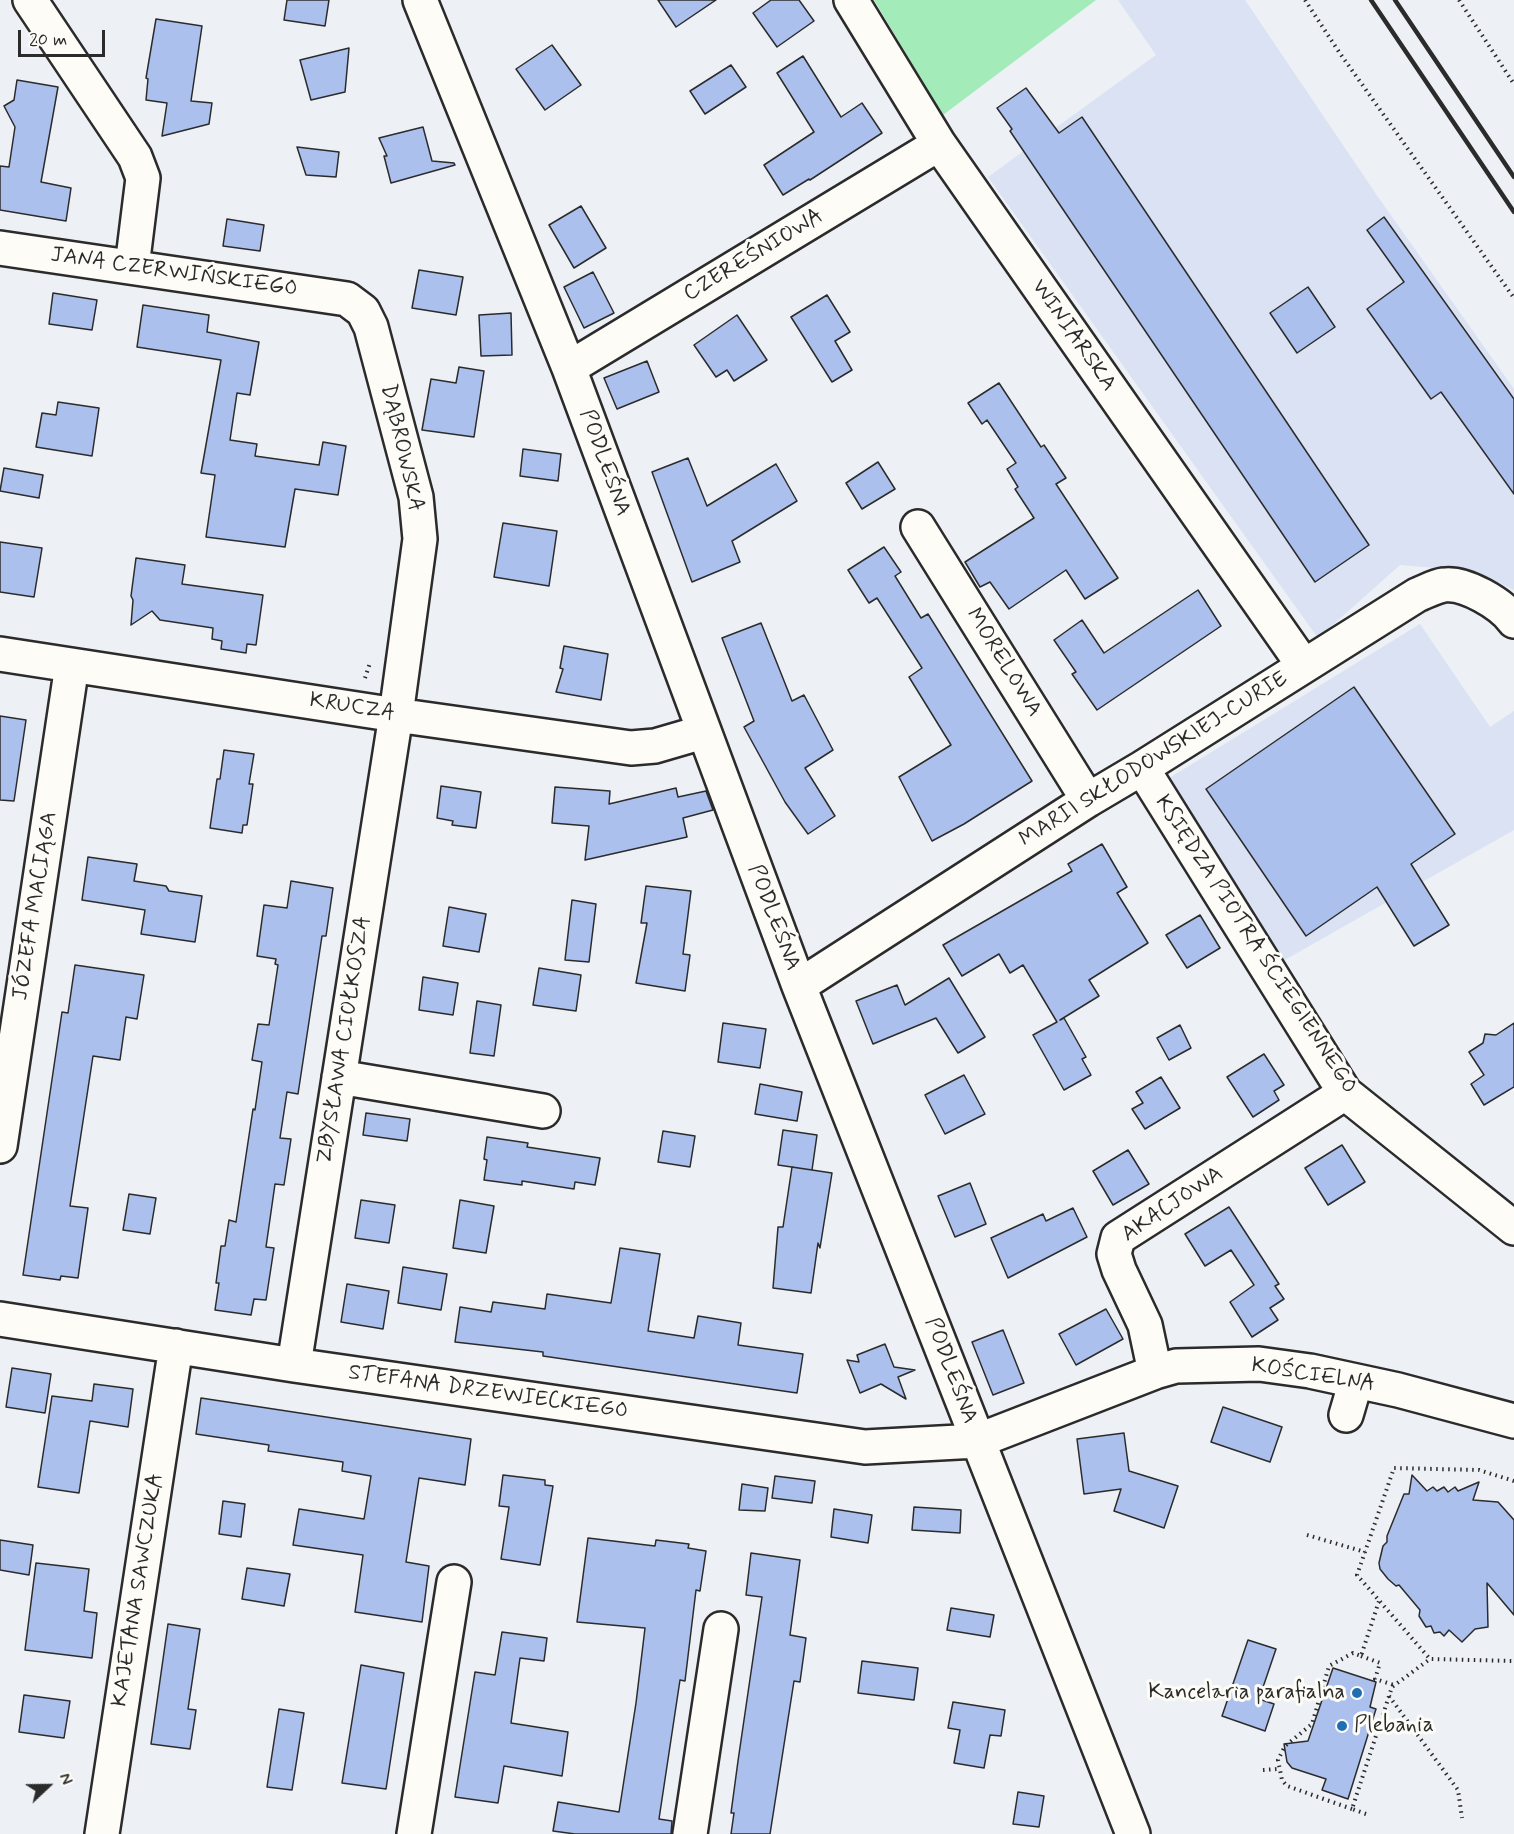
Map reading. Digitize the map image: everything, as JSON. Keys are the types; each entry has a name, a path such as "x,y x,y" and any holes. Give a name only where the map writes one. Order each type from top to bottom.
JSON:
{"street":[{"path":"30,0 135,157 143,178 132,267"},
{"name":"PODLEŚNA","path":"420,0 569,368 799,986 1133,1834"},
{"name":"WINIARSKA","path":"851,0 939,144 1304,666"},
{"name":"CZEREŚNIOWA","path":"569,368 939,144"},
{"name":"JANA CZERWIŃSKIEGO","path":"0,248 347,298"},
{"name":"DĄBROWSKA","path":"347,298 363,311 371,327 417,507 420,538 396,715"},
{"name":"MORELOWA","path":"918,527 1088,800"},
{"name":"MARII SKŁODOWSKIEJ-CURIE","path":"799,986 1088,800 1417,595 1445,584 1478,591 1508,613 1514,621"},
{"name":"KRUCZA","path":"0,654 396,715 631,748 655,746 703,732"},
{"name":"JÓZEFA MACIĄGA","path":"0,1146 72,665"},
{"name":"ZBYSŁAWA CIOŁKOSZA","path":"294,1365 396,715"},
{"name":"KSIĘDZA PIOTRA ŚCIEGIENNEGO","path":"1142,768 1345,1093 1514,1228"},
{"path":"339,1077 543,1111"},
{"name":"AKACJOWA","path":"1155,1372 1145,1325 1119,1270 1114,1254 1118,1238 1345,1093"},
{"name":"STEFANA DRZEWIECKIEGO","path":"0,1319 294,1365 865,1447 977,1441"},
{"name":"KAJETANA SAWCZUKA","path":"102,1834 176,1346"},
{"name":"KOŚCIELNA","path":"977,1441 1176,1366 1259,1364 1310,1371 1512,1411"},
{"path":"1346,1415 1356,1381"},
{"path":"414,1834 454,1582"},
{"path":"690,1834 721,1629"}],"path":[{"path":"1305,0 1346,62 1514,298"},
{"path":"1459,0 1514,84"},
{"path":"1430,1659 1357,1575 1394,1468 1479,1470 1514,1481"},
{"path":"1307,1534 1365,1552"},
{"path":"1361,1656 1379,1600"},
{"path":"1366,1814 1287,1786 1278,1769 1278,1760 1285,1746 1312,1724 1329,1666 1353,1653 1380,1663 1375,1679 1395,1685"},
{"path":"1352,1809 1389,1695 1395,1685 1430,1659 1514,1661"},
{"path":"1389,1695 1458,1790 1462,1818"},
{"path":"1263,1770 1278,1769"}],"shaded area":[{"path":"1118,0 1245,0 1378,197 1514,389 1514,590 1474,571 1400,565 1318,638 988,177 1156,55"},
{"path":"1420,624 1490,727 1514,711 1514,830 1281,962 1166,780"}],"green space":[{"path":"874,0 1096,0 943,115"}],"building":[{"path":"287,0 329,0 325,26 284,20"},
{"path":"658,0 716,0 676,27"},
{"path":"771,0 799,0 814,21 777,47 753,13"},
{"path":"156,19 202,26 191,101 212,103 209,124 162,136 167,103 146,100 148,79 146,78"},
{"path":"552,45 581,85 545,110 516,69"},
{"path":"349,48 345,92 311,100 300,60"},
{"path":"803,56 841,117 862,103 882,133 783,195 764,165 814,132 777,73"},
{"path":"731,65 746,87 705,114 690,91"},
{"path":"17,80 58,87 41,182 71,188 66,221 0,210 0,166 9,167 15,127 4,106 14,100"},
{"path":"1026,88 1059,133 1082,117 1369,545 1315,582 1010,131 1012,129 997,108"},
{"path":"423,127 432,161 455,165 391,183 384,156 387,156 379,138"},
{"path":"297,147 339,152 336,177 306,175"},
{"path":"581,206 606,248 574,268 549,225"},
{"path":"1384,217 1514,399 1514,494 1441,392 1431,399 1367,309 1404,282 1367,230"},
{"path":"227,219 264,225 260,251 223,246"},
{"path":"419,270 463,277 456,315 412,308"},
{"path":"593,272 614,313 584,328 564,287"},
{"path":"1308,287 1335,327 1297,353 1270,313"},
{"path":"53,293 97,300 92,330 49,324"},
{"path":"827,295 850,332 835,341 852,370 832,382 791,317"},
{"path":"143,305 209,315 207,332 259,342 250,395 237,393 230,440 257,444 255,456 319,465 323,442 346,446 338,495 295,489 285,547 206,537 215,475 201,473 221,360 137,347"},
{"path":"511,313 512,355 481,356 479,315"},
{"path":"737,315 767,360 734,381 727,370 716,377 694,345"},
{"path":"647,361 659,392 617,409 604,378"},
{"path":"459,367 484,371 474,437 422,430 431,379 456,383"},
{"path":"999,383 1041,447 1044,445 1066,478 1056,484 1118,578 1085,599 1066,570 1009,609 990,582 980,587 965,562 1034,518 1015,489 1018,487 1007,469 1016,463 987,420 982,424 968,403"},
{"path":"58,402 99,408 92,456 36,447 42,413 56,415"},
{"path":"523,449 561,454 558,481 520,476"},
{"path":"688,458 707,506 776,464 797,501 732,541 740,562 692,582 652,472"},
{"path":"878,462 895,489 862,509 846,483"},
{"path":"4,468 43,475 39,498 0,491"},
{"path":"503,523 557,531 549,586 494,577"},
{"path":"0,542 42,548 34,597 0,592"},
{"path":"884,547 901,572 895,576 921,618 928,614 1032,781 964,824 932,841 899,777 951,745 909,677 922,668 877,598 869,603 848,570"},
{"path":"136,558 185,565 182,584 263,595 256,645 247,644 246,653 221,649 222,641 212,639 213,628 160,620 152,611 131,625 133,600 131,596"},
{"path":"1198,590 1221,626 1097,710 1072,674 1076,672 1054,640 1082,620 1104,653"},
{"path":"761,623 792,701 804,695 833,750 805,768 835,816 808,834 785,802 744,727 754,721 722,638"},
{"path":"564,646 608,654 601,700 556,692 563,669 560,668"},
{"path":"1354,687 1455,834 1411,864 1449,925 1414,946 1377,887 1306,936 1206,789"},
{"path":"0,716 26,720 14,801 0,800"},
{"path":"224,750 254,754 249,784 253,784 247,825 243,825 242,833 210,828"},
{"path":"441,786 481,792 476,828 452,825 453,821 437,818"},
{"path":"555,787 610,791 609,804 676,788 678,797 706,791 713,810 683,818 687,837 585,860 589,826 552,823"},
{"path":"1102,844 1127,887 1117,893 1148,943 1089,980 1099,996 1060,1020 1064,1018 1086,1057 1082,1059 1091,1075 1064,1090 1033,1035 1057,1022 1023,965 1010,973 999,954 962,976 943,945 1072,871 1068,864"},
{"path":"88,857 137,864 134,881 166,886 169,891 202,896 195,942 141,934 145,910 82,900"},
{"path":"291,881 333,888 326,936 322,936 298,1094 287,1092 280,1138 291,1139 284,1185 275,1184 266,1247 274,1248 266,1300 254,1299 251,1315 215,1310 219,1283 216,1283 221,1246 225,1246 229,1220 236,1222 253,1109 255,1110 262,1062 252,1060 258,1024 269,1025 278,965 275,964 276,959 257,956 264,905 287,908"},
{"path":"646,886 691,891 683,954 690,955 685,991 636,983 647,923 641,923"},
{"path":"572,900 596,904 589,962 565,960"},
{"path":"449,907 486,914 479,952 443,946"},
{"path":"1200,915 1220,948 1187,968 1166,935"},
{"path":"75,965 144,975 137,1019 126,1017 120,1060 93,1056 70,1206 88,1208 78,1278 61,1276 60,1280 23,1275 62,1012 68,1013"},
{"path":"539,968 581,975 576,1011 533,1005"},
{"path":"423,977 458,983 453,1015 419,1010"},
{"path":"949,978 985,1037 958,1053 936,1018 873,1044 856,1001 897,985 905,1005"},
{"path":"477,1001 501,1005 494,1056 470,1053"},
{"path":"723,1023 766,1029 760,1068 718,1062"},
{"path":"1514,1023 1514,1087 1484,1105 1471,1084 1484,1075 1469,1052 1483,1043 1485,1034 1496,1035"},
{"path":"1180,1025 1191,1048 1169,1060 1157,1038"},
{"path":"1264,1054 1284,1085 1274,1091 1279,1100 1253,1117 1227,1077"},
{"path":"964,1075 985,1114 945,1134 925,1095"},
{"path":"1161,1077 1180,1108 1145,1129 1132,1109 1143,1103 1136,1092"},
{"path":"760,1084 802,1092 797,1121 755,1114"},
{"path":"366,1113 410,1119 407,1141 363,1135"},
{"path":"783,1130 817,1135 812,1170 778,1165"},
{"path":"663,1131 695,1136 690,1167 658,1162"},
{"path":"487,1137 528,1143 527,1147 600,1158 595,1185 575,1182 574,1189 522,1181 522,1185 484,1180"},
{"path":"1342,1145 1365,1182 1328,1205 1305,1168"},
{"path":"1128,1150 1149,1184 1113,1205 1093,1171"},
{"path":"792,1167 832,1173 811,1293 773,1288 778,1227 783,1227"},
{"path":"970,1183 986,1224 955,1237 938,1196"},
{"path":"129,1194 156,1198 150,1234 123,1230"},
{"path":"361,1200 395,1205 389,1243 355,1238"},
{"path":"460,1200 494,1206 486,1253 453,1248"},
{"path":"1229,1207 1279,1284 1275,1286 1284,1299 1270,1308 1278,1320 1252,1337 1230,1302 1254,1285 1231,1250 1205,1266 1185,1234"},
{"path":"1073,1208 1087,1237 1008,1278 991,1238 1043,1214 1046,1221"},
{"path":"620,1248 660,1254 648,1331 694,1338 698,1316 741,1323 738,1345 803,1354 797,1393 543,1356 543,1352 455,1342 460,1307 491,1312 493,1302 545,1309 547,1294 611,1303"},
{"path":"403,1267 447,1274 441,1310 398,1303"},
{"path":"347,1284 389,1291 383,1329 341,1322"},
{"path":"1106,1309 1123,1339 1076,1365 1059,1334"},
{"path":"1003,1330 1024,1383 993,1395 972,1342"},
{"path":"885,1344 894,1367 915,1370 898,1377 906,1399 881,1384 860,1393 847,1360 859,1362 857,1355"},
{"path":"12,1368 51,1374 45,1413 6,1407"},
{"path":"94,1384 133,1389 128,1427 90,1421 79,1493 38,1487 52,1396 92,1401"},
{"path":"201,1398 471,1439 465,1485 419,1478 406,1562 429,1566 422,1622 355,1612 363,1555 293,1545 299,1509 364,1519 371,1476 342,1471 343,1462 268,1451 269,1445 196,1434"},
{"path":"1223,1407 1282,1427 1270,1462 1211,1442"},
{"path":"1124,1433 1129,1471 1178,1486 1164,1528 1114,1511 1121,1489 1084,1494 1077,1439"},
{"path":"503,1475 545,1480 545,1485 553,1486 540,1565 501,1559 509,1507 499,1506"},
{"path":"1412,1475 1427,1491 1433,1487 1437,1491 1444,1487 1448,1492 1455,1487 1458,1491 1479,1482 1473,1500 1498,1502 1514,1520 1514,1615 1487,1583 1488,1627 1475,1629 1462,1642 1449,1630 1444,1636 1440,1632 1434,1633 1431,1626 1426,1627 1419,1616 1420,1610 1399,1585 1396,1586 1380,1569 1383,1546 1387,1542 1387,1536 1404,1494 1409,1494"},
{"path":"775,1476 815,1481 812,1503 772,1498"},
{"path":"742,1484 768,1488 765,1511 739,1510"},
{"path":"223,1501 245,1504 241,1537 219,1534"},
{"path":"914,1507 961,1510 960,1533 912,1530"},
{"path":"834,1509 872,1515 868,1543 831,1537"},
{"path":"588,1538 655,1546 656,1540 689,1544 688,1548 706,1551 700,1591 696,1590 685,1681 680,1680 659,1819 672,1821 671,1834 575,1834 553,1831 558,1802 619,1812 645,1628 577,1622"},
{"path":"0,1540 33,1545 29,1575 0,1570"},
{"path":"751,1553 800,1560 790,1635 806,1638 800,1682 794,1681 770,1834 731,1834 734,1813 731,1813 762,1597 746,1595"},
{"path":"36,1563 89,1569 84,1611 97,1613 92,1658 25,1650"},
{"path":"247,1568 290,1574 284,1606 242,1599"},
{"path":"951,1608 994,1615 990,1637 947,1630"},
{"path":"168,1624 200,1629 188,1709 196,1710 190,1749 151,1744"},
{"path":"502,1632 547,1638 544,1661 520,1658 511,1723 568,1732 562,1776 504,1766 498,1803 455,1797 475,1672 495,1675"},
{"path":"1248,1640 1276,1649 1259,1699 1274,1704 1265,1731 1222,1716"},
{"path":"862,1661 918,1668 914,1700 858,1693"},
{"path":"361,1665 404,1673 386,1789 342,1783"},
{"name":"Plebania","path":"1333,1668 1376,1682 1370,1707 1376,1709 1348,1799 1322,1790 1326,1779 1292,1768 1287,1762 1284,1744 1308,1741"},
{"path":"24,1695 70,1701 64,1738 19,1732"},
{"path":"953,1702 1005,1710 1001,1736 990,1735 984,1768 954,1763 960,1730 948,1728"},
{"path":"279,1709 304,1713 292,1790 267,1787"},
{"path":"1018,1792 1044,1796 1039,1827 1013,1824"}],"railway":[{"path":"1371,0 1514,212"},
{"path":"1395,0 1514,177"}],"place":[{"name":"Kancelaria parafialna","path":"1357,1693"},
{"name":"Plebania","path":"1342,1726"}]}
